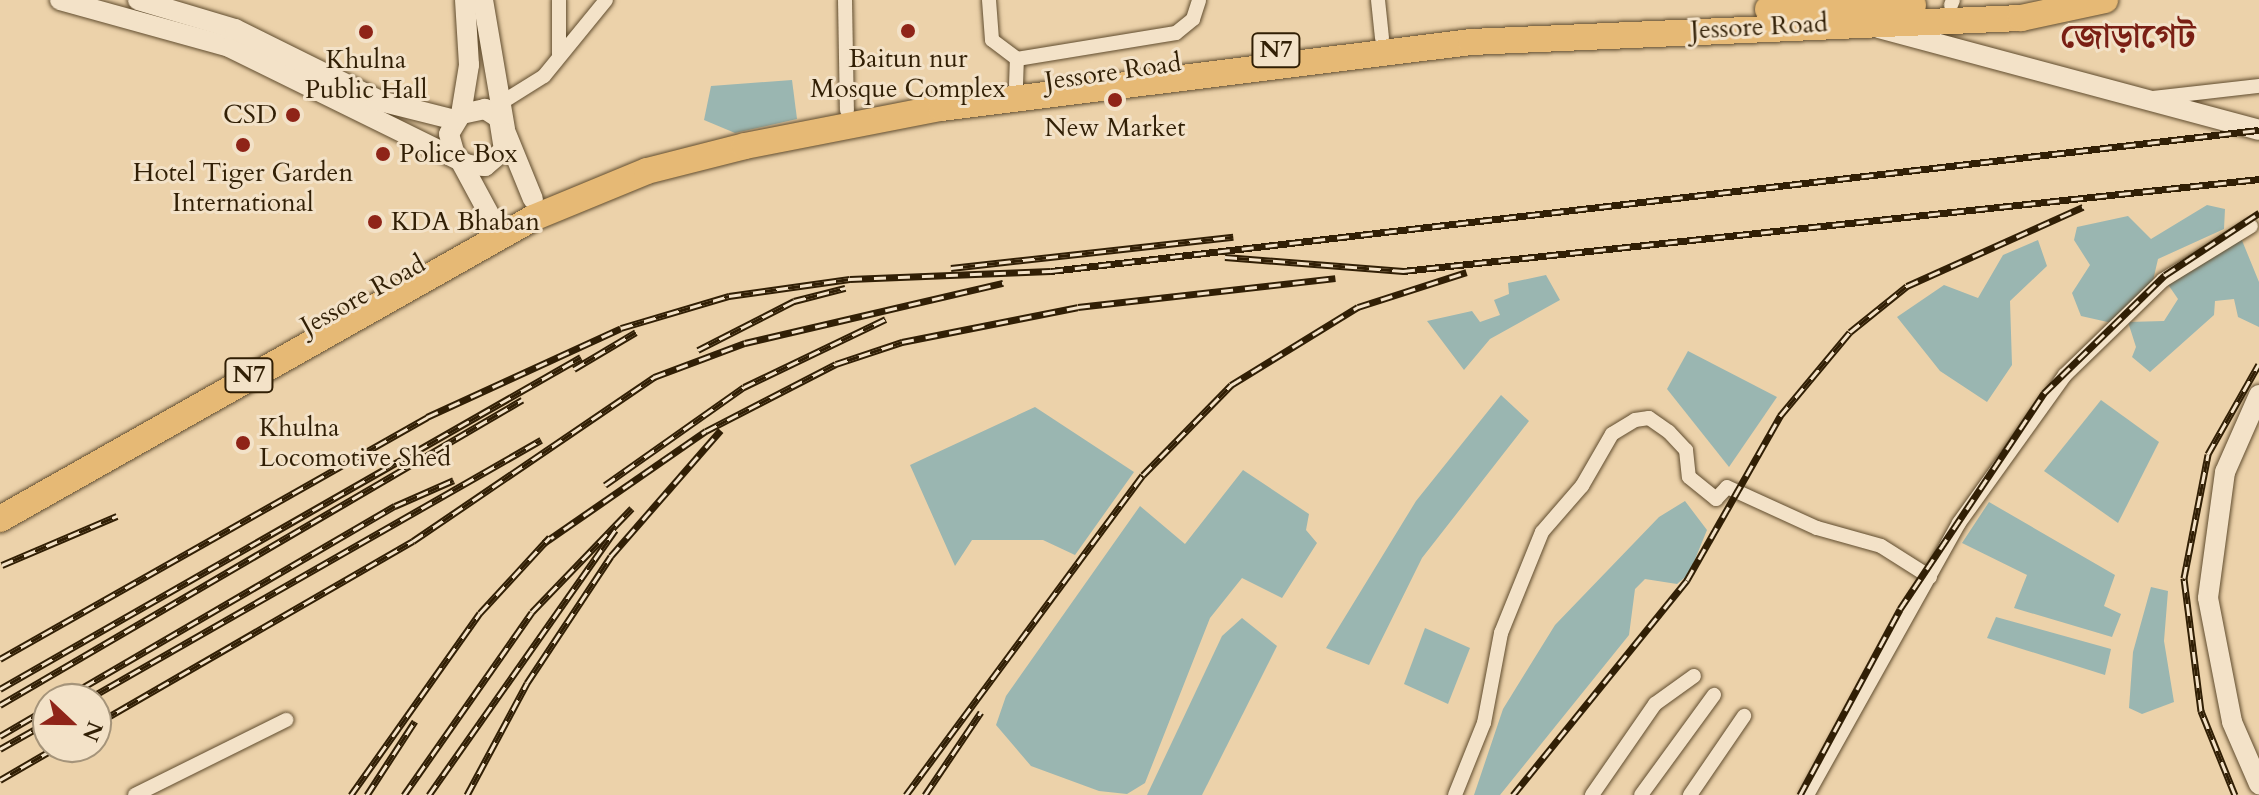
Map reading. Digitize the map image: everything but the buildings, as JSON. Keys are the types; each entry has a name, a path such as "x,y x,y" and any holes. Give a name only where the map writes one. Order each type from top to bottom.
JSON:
{"highway":[{"name":"Jessore Road","path":"497,229 533,199 638,158 1017,72 1768,5 2093,3"},
{"name":"Jessore Road","path":"0,504 497,229 647,171 941,108 1471,42 2021,18 2093,3"},
{"name":"N7","path":"0,519 497,229"}],"main road":[{"path":"60,0 229,47 458,158 493,162 506,131"},
{"path":"138,0 173,5 235,29 380,101 458,117 485,109 506,131"},
{"path":"465,0 469,65 458,117 449,134 458,158 497,229"},
{"path":"483,0 504,101 506,131 533,199"},
{"path":"1819,6 1863,23 2069,83 2153,98 2259,130"},
{"path":"2259,395 2225,472 2208,598 2232,722 2259,784"}],"street":[{"path":"559,0 559,56"},
{"path":"504,101 544,76 606,0"},
{"path":"845,0 847,110"},
{"path":"989,0 992,40 1017,72 1176,33 1193,19 1199,0"},
{"path":"1378,0 1382,38"},
{"path":"2153,98 2259,86"},
{"path":"1807,795 1959,523 2065,375 2163,280 2251,226"},
{"path":"1455,795 1484,723 1501,633 1542,532 1582,486 1612,434 1635,420 1649,418 1669,432 1686,450 1689,477 1716,499 1727,487 1817,528 1881,546 1930,577"},
{"path":"1592,795 1655,704 1694,676"},
{"path":"1641,795 1714,695"},
{"path":"1690,795 1744,716"},
{"path":"135,795 286,720"}],"water":[{"path":"792,80 797,119 735,133 704,120 711,86"},
{"path":"2207,205 2225,209 2224,229 2158,259 2152,285 2112,323 2081,316 2072,293 2090,265 2074,240 2077,227 2128,216 2151,239"},
{"path":"2241,238 2259,282 2259,327 2238,317 2234,299 2215,301 2214,315 2150,372 2132,357 2136,347 2128,322 2164,321 2178,299 2167,283"},
{"path":"2038,240 2047,266 2010,301 2012,365 1987,402 1940,371 1897,317 1944,285 1978,298 2003,255"},
{"path":"1546,275 1560,300 1490,339 1464,370 1427,321 1472,311 1480,322 1500,315 1494,300 1509,294 1508,283"},
{"path":"1688,351 1777,397 1729,467 1667,389"},
{"path":"1501,395 1529,421 1422,558 1369,665 1326,648 1416,501"},
{"path":"2101,400 2159,442 2118,523 2044,471"},
{"path":"1035,407 1134,472 1075,555 1043,540 972,540 955,566 910,465"},
{"path":"1243,470 1309,514 1306,530 1317,543 1282,598 1242,578 1210,618 1145,783 1127,794 1099,791 1031,766 996,725 1006,696 1140,506 1185,544"},
{"path":"1685,501 1707,530 1689,574 1677,584 1645,579 1635,589 1629,635 1500,795 1474,795 1503,709 1555,625 1659,517"},
{"path":"1989,502 2115,575 2104,606 2121,614 2112,637 2014,608 2027,575 1962,543"},
{"path":"2151,587 2168,591 2164,641 2174,702 2142,714 2129,708 2133,652"},
{"path":"1996,617 2111,649 2105,675 1987,638"},
{"path":"1242,618 1277,646 1202,795 1147,795 1222,636"},
{"path":"1425,628 1470,648 1448,704 1404,684"}],"railway":[{"path":"0,659 427,417 621,328 729,296 850,279 1051,271 2259,130"},
{"path":"1225,257 1403,271 2259,179"},
{"path":"1513,795 1687,580 1780,416 1850,332 1907,286 2083,207"},
{"path":"1800,795 1900,609 2044,393 2165,275 2259,213"},
{"path":"951,268 1233,237"},
{"path":"906,795 1143,475 1231,385 1358,307 1467,272"},
{"path":"544,543 706,431 836,364 902,342 1078,307 1335,278"},
{"path":"112,715 413,541 654,377 745,343 1003,283"},
{"path":"698,350 794,301 845,288"},
{"path":"605,485 744,387 886,319"},
{"path":"574,369 636,332"},
{"path":"0,689 581,357"},
{"path":"2235,795 2201,711 2184,578 2208,454 2259,364"},
{"path":"0,705 522,400"},
{"path":"467,795 527,683 611,556 721,430"},
{"path":"112,685 541,440"},
{"path":"91,683 395,506 454,480"},
{"path":"404,795 532,612 632,508"},
{"path":"2,565 117,516"},
{"path":"429,795 615,530"},
{"path":"351,795 480,613 550,537"},
{"path":"925,795 981,712"},
{"path":"0,736 32,717"},
{"path":"367,795 415,721"},
{"path":"0,749 32,731"},
{"path":"0,780 32,761"}],"place":[{"name":"Baitun nur Mosque Complex","path":"908,31"},
{"name":"Khulna Public Hall","path":"366,32"},
{"name":"New Market","path":"1115,100"},
{"name":"CSD","path":"293,115"},
{"name":"Hotel Tiger Garden International","path":"243,145"},
{"name":"Police Box","path":"383,154"},
{"name":"KDA Bhaban","path":"375,222"},
{"name":"Khulna Locomotive Shed","path":"243,443"}],"district":[{"name":"জোড়াগেট","path":"2128,37"}]}
